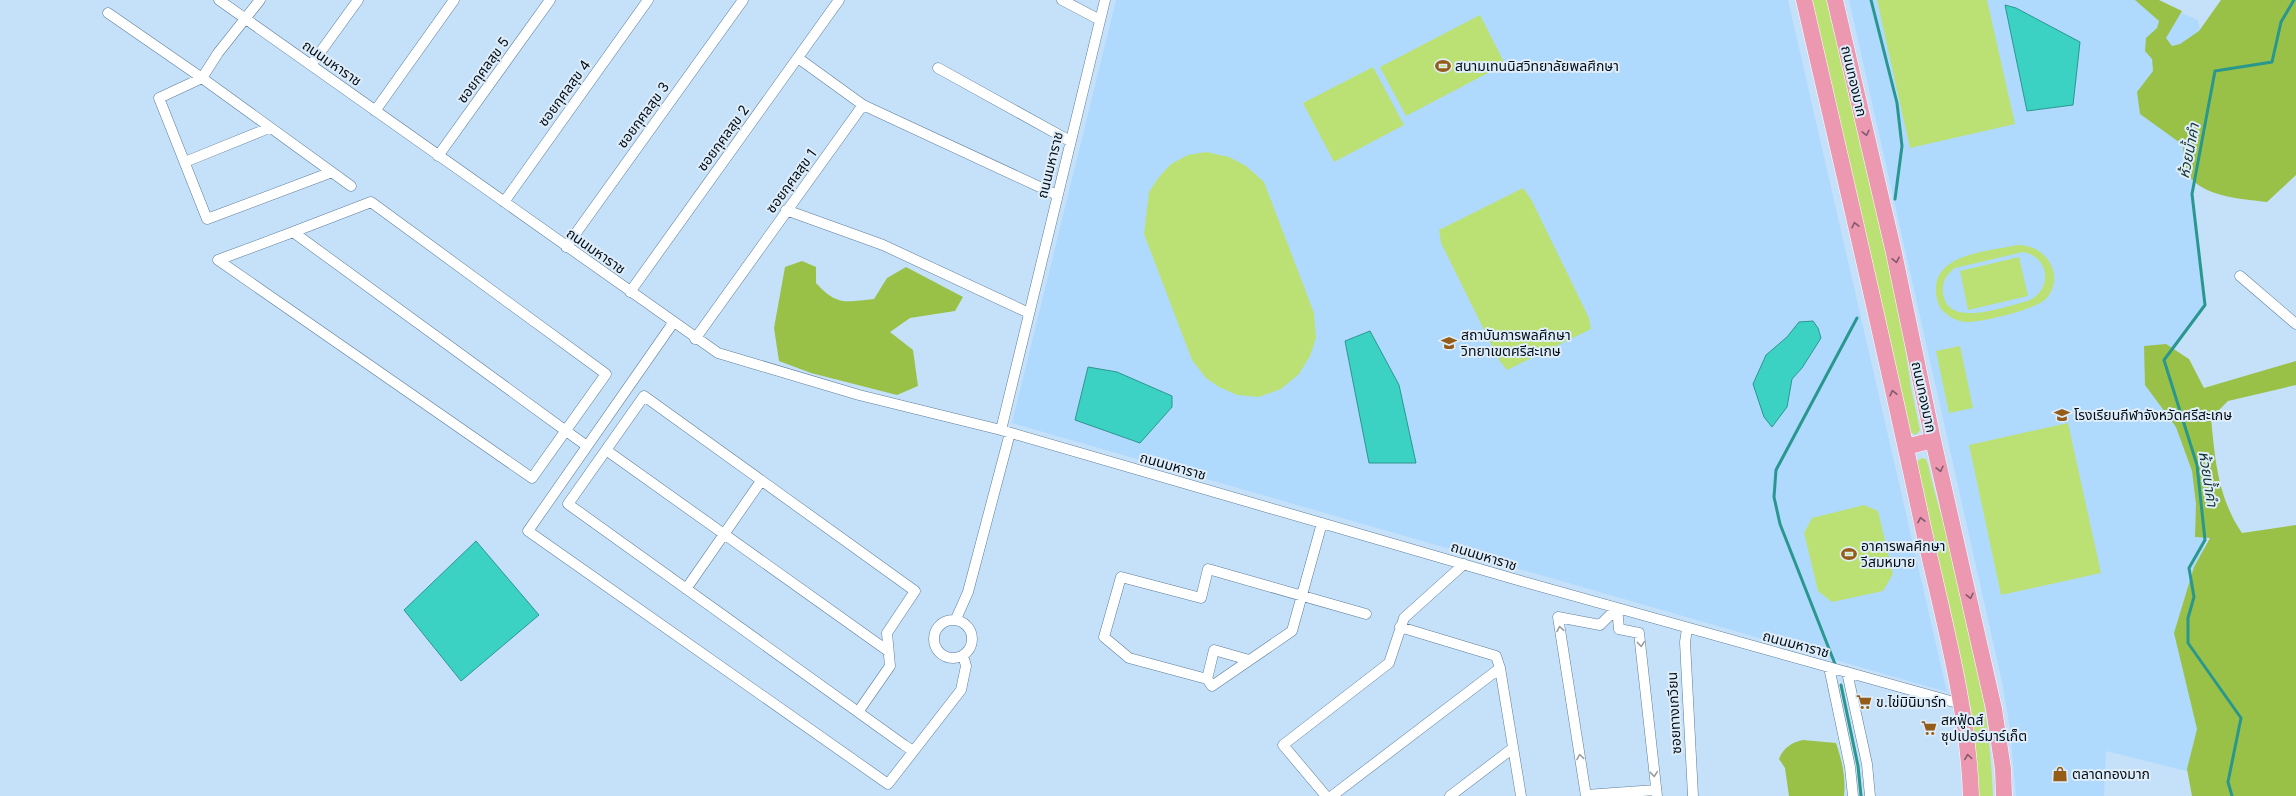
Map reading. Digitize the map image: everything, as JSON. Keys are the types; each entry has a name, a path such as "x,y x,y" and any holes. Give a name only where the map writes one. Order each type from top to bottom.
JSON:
{"main road":[{"name":"ถนนทองมาก","path":"1804,0 1906,447 1961,704 1970,769 1971,796"},
{"name":"ถนนทองมาก","path":"1835,0 1894,253 1933,440 1994,709 2003,769 2004,796"},
{"path":"1906,447 1933,440"}],"street":[{"name":"ถนนมหาราช","path":"219,0 673,323 718,353 859,395 1005,432 1687,628 1961,704"},
{"path":"260,0 218,53 202,78 159,98 207,219 332,172"},
{"path":"311,65 358,0"},
{"path":"375,111 454,0"},
{"name":"ซอยกุศลสุข 5","path":"438,156 550,0"},
{"name":"ซอยกุศลสุข 4","path":"504,202 648,0"},
{"name":"ซอยกุศลสุข 3","path":"566,247 743,0"},
{"name":"ซอยกุศลสุข 2","path":"630,292 839,0"},
{"path":"1062,0 1100,20"},
{"name":"ถนนมหาราช","path":"1005,432 1029,313 1106,0"},
{"path":"108,13 202,78 351,186"},
{"path":"798,58 863,105 1057,195"},
{"path":"938,68 1070,142"},
{"name":"ซอยกุศลสุข 1","path":"695,338 863,105"},
{"path":"185,162 269,128"},
{"path":"371,202 606,374 532,478 218,260 293,232 371,202"},
{"path":"786,210 883,245 1029,313"},
{"path":"293,232 587,446"},
{"path":"2240,276 2296,324"},
{"path":"673,323 528,530 888,784 961,690 966,666 963,655"},
{"path":"858,712 890,666 887,633 915,591 644,396 568,504 686,589 858,712 913,751"},
{"path":"956,619 968,592 1005,432"},
{"path":"606,450 888,651"},
{"path":"686,589 761,481"},
{"path":"1322,523 1302,596 1292,631 1212,686 1207,679 1129,658 1104,637 1121,577 1201,598 1208,569 1302,596 1366,614"},
{"path":"1326,796 1283,745 1389,663 1404,618 1464,564"},
{"path":"1617,608 1619,629 1640,633 1656,793 1586,796 1558,617 1600,625 1617,608"},
{"path":"956,619 969,627 972,634 972,642 969,650 963,655 954,658 945,656 938,651 934,642 934,633 938,625 946,620 956,619"},
{"path":"1400,627 1496,656 1500,668 1521,796"},
{"name":"ซอยทางเกวียน","path":"1687,628 1685,642 1693,796"},
{"path":"1207,679 1214,650 1249,660"},
{"path":"1829,667 1850,767 1853,796"},
{"path":"1332,796 1500,668"},
{"path":"1847,672 1867,764 1870,796"},
{"path":"1450,796 1513,748"}],"shaded area":[{"name":"สถาบันการพลศึกษา วิทยาเขตศรีสะเกษ","path":"1116,0 1788,0 1947,692 1012,423"},
{"path":"1811,0 1828,0 1901,320 1911,387 1920,430 1916,435 1910,432"},
{"name":"โรงเรียนกีฬาจังหวัดศรีสะเกษ","path":"1849,0 2151,0 2198,20 2208,66 2193,192 2205,305 2166,362 2198,467 2204,538 2204,559 2226,781 2106,751 2104,796 2016,796 2010,728 2002,682"},
{"path":"1877,0 1987,0 2015,124 1910,148"},
{"path":"2135,0 2159,0 2182,11 2166,38 2172,46 2180,44 2199,31 2221,0 2296,0 2296,175 2267,202 2234,198 2210,191 2200,186 2192,179 2185,168 2183,145 2140,114 2137,92 2153,71 2152,59 2145,51 2146,38 2157,28 2159,21"},
{"path":"2005,5 2016,8 2080,42 2073,105 2027,111"},
{"name":"สนามเทนนิสวิทยาลัยพลศึกษา","path":"1480,15 1505,64 1406,116 1380,67"},
{"path":"1373,67 1404,125 1334,162 1303,103"},
{"path":"1206,152 1229,157 1246,166 1264,182 1314,313 1316,338 1310,356 1299,374 1281,389 1259,397 1237,395 1219,387 1206,378 1192,360 1144,234 1149,192 1159,177 1171,164 1188,155"},
{"path":"1523,188 1531,199 1589,318 1591,329 1507,370 1499,360 1441,243 1439,230"},
{"path":"2017,245 2027,246 2036,250 2044,255 2050,263 2054,280 2052,290 2046,299 2041,303 2020,311 1972,322 1958,321 1943,312 1937,301 1936,286 1939,275 1946,267 1956,260 1968,255","holes":["2023,252 2032,255 2039,260 2043,267 2045,282 2042,289 2036,296 2028,301 1978,313 1965,313 1954,310 1947,304 1943,292 1943,284 1947,275 1955,268"]},
{"path":"2019,257 2028,296 1968,310 1960,271"},
{"path":"802,261 816,267 816,283 823,290 830,296 842,301 874,299 887,278 906,267 963,297 955,311 910,318 890,332 913,350 918,386 897,395 811,373 779,361 774,328 785,267"},
{"path":"1813,321 1818,328 1821,338 1802,368 1792,379 1787,407 1772,427 1764,417 1753,384 1766,355 1787,337 1799,322"},
{"path":"1370,331 1399,385 1416,463 1369,463 1345,341"},
{"path":"2166,344 2189,359 2204,388 2296,361 2296,385 2228,401 2211,418 2219,478 2228,506 2242,533 2296,525 2296,796 2192,796 2187,769 2197,729 2174,633 2194,567 2210,538 2195,537 2196,504 2192,471 2176,427 2145,385 2144,346"},
{"path":"1960,346 1973,408 1949,413 1936,351"},
{"path":"1088,367 1117,372 1172,396 1172,407 1140,443 1075,420"},
{"path":"2068,423 2101,573 2001,595 1969,445"},
{"path":"1922,458 1926,459 1928,464 1965,602 1971,630 1989,740 1993,796 1979,796 1971,709 1917,461"},
{"name":"อาคารพลศึกษา วีสมหมาย","path":"1864,505 1878,511 1893,574 1883,591 1832,602 1818,591 1804,533 1812,518"},
{"path":"476,541 539,615 461,681 404,610"},
{"path":"1803,740 1836,743 1843,769 1844,796 1789,796 1785,768 1779,759 1788,746"}],"waterway":[{"path":"1871,0 1897,103 1902,146 1895,199"},
{"name":"ห้วยน้ำคำ","path":"2232,796 2228,782 2241,718 2188,643 2188,618 2194,597 2189,568 2205,540 2197,465 2164,360 2205,305 2192,194 2215,71 2272,62 2281,22 2294,0"},
{"path":"1835,664 1780,524 1774,497 1776,470 1857,318"},
{"path":"1841,685 1858,766 1861,796"}],"place":[{"name":"สนามเทนนิสวิทยาลัยพลศึกษา","path":"1443,66"},
{"name":"สถาบันการพลศึกษา วิทยาเขตศรีสะเกษ","path":"1449,343"},
{"name":"โรงเรียนกีฬาจังหวัดศรีสะเกษ","path":"2062,415"},
{"name":"อาคารพลศึกษา วีสมหมาย","path":"1849,554"},
{"name":"ข.ไข่มินิมาร์ท","path":"1864,702"},
{"name":"สหฟู้ดส์ ซุปเปอร์มาร์เก็ต","path":"1929,728"},
{"name":"ตลาดทองมาก","path":"2060,774"}]}
